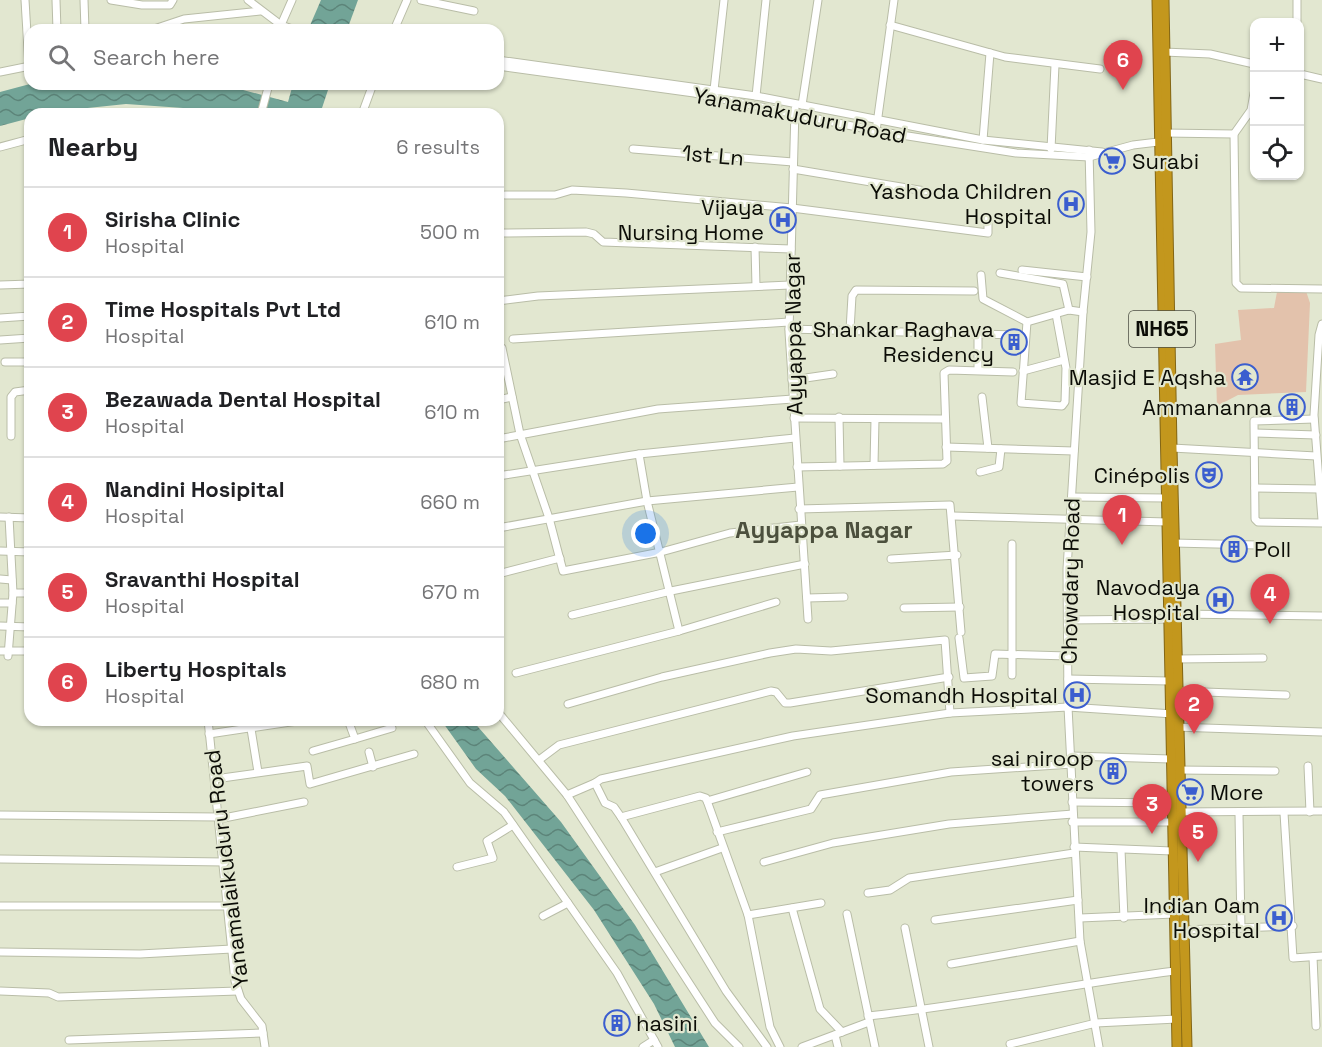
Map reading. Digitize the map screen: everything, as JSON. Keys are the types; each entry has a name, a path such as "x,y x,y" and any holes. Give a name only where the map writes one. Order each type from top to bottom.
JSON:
{"highway":[{"name":"NH65","path":"1156,0 1158,142 1177,614 1178,691 1174,714"},
{"name":"NH65","path":"1164,0 1169,681 1179,770 1187,1047"},
{"name":"NH65","path":"1175,727 1170,759 1177,1047"}],"street":[{"path":"25,0 26,24"},
{"path":"56,0 57,24"},
{"path":"84,0 85,24"},
{"path":"112,0 170,5 173,0"},
{"path":"248,0 276,24"},
{"path":"282,24 292,0"},
{"path":"396,24 406,0"},
{"path":"421,0 474,11"},
{"path":"714,90 724,0"},
{"path":"756,96 766,0"},
{"name":"Ayyappa Nagar","path":"808,619 799,510 789,325 795,113 799,104 818,0"},
{"path":"876,131 894,0"},
{"path":"1297,0 1297,18"},
{"path":"169,24 184,19 260,10"},
{"path":"890,25 990,53 1055,65 1100,69"},
{"path":"1164,52 1209,54 1250,63"},
{"path":"982,140 990,53"},
{"name":"Yanamakuduru Road","path":"504,61 756,96 982,140 1089,154"},
{"path":"1052,148 1055,65"},
{"name":"Yanamakuduru Road","path":"504,67 694,93 876,131 1016,153 1089,154 1158,142"},
{"path":"0,72 24,68"},
{"path":"1304,75 1322,79"},
{"path":"263,108 267,90"},
{"path":"364,108 371,90"},
{"path":"1250,111 1234,134 1237,286 1322,289"},
{"path":"1165,133 1234,134"},
{"path":"0,147 24,141"},
{"name":"1st Ln","path":"633,149 793,166 926,191"},
{"name":"Chowdary Road","path":"1089,154 1091,232 1083,312 1070,518 1068,707 1080,941 1099,1047"},
{"path":"505,195 555,195 572,190 583,190 792,208 988,233 988,219"},
{"path":"504,233 586,232 603,242 791,249"},
{"path":"755,247 756,286"},
{"path":"1022,270 1087,277"},
{"path":"1000,273 1063,284 1069,310"},
{"path":"981,275 983,299 1027,322 1069,310 1083,312"},
{"path":"0,285 24,284"},
{"path":"504,300 538,296 790,285"},
{"path":"850,330 852,296 856,290 974,291"},
{"path":"1027,322 1022,403 1059,406 1065,402 1065,364 1056,314"},
{"path":"0,318 24,316"},
{"path":"1317,416 1256,419 1256,521 1322,521 1317,416 1315,403 1319,335 1322,324"},
{"path":"513,339 789,325 850,330 1017,335"},
{"path":"978,333 978,370"},
{"path":"0,340 24,338"},
{"path":"504,358 520,434 549,518 563,571 661,552 730,533 801,525"},
{"path":"5,362 24,362"},
{"path":"1023,371 1065,364 1080,369"},
{"path":"797,467 943,464 947,461 944,373 949,370 1013,372"},
{"path":"792,380 833,374"},
{"path":"11,436 11,397 15,392 24,391"},
{"path":"504,399 512,397"},
{"path":"982,397 988,448"},
{"path":"504,438 658,409 793,399"},
{"path":"1317,416 1316,435 1319,454"},
{"path":"839,417 840,466"},
{"path":"794,418 944,419"},
{"path":"874,419 874,465"},
{"path":"1255,433 1316,435"},
{"path":"504,475 639,454 795,438"},
{"path":"946,447 1074,451"},
{"path":"1172,448 1319,454"},
{"path":"980,472 999,466 1000,449"},
{"path":"639,454 679,631"},
{"path":"504,527 648,501 798,487"},
{"path":"1255,488 1321,488"},
{"path":"1072,497 1167,498"},
{"path":"799,510 946,503 952,507 953,516 964,678 992,677 994,655 1068,656"},
{"path":"953,516 1167,522"},
{"path":"0,517 24,518"},
{"path":"8,653 13,593 9,518"},
{"path":"1174,543 1257,546"},
{"path":"1012,544 1012,675"},
{"path":"0,551 24,552"},
{"path":"891,559 957,555"},
{"path":"504,572 560,558"},
{"path":"572,615 671,591 805,564"},
{"path":"0,579 12,580"},
{"path":"13,593 24,593"},
{"path":"807,598 844,597"},
{"path":"516,673 679,631 776,602"},
{"path":"0,603 12,603"},
{"path":"904,608 960,607"},
{"path":"1177,614 1322,616"},
{"path":"1068,620 1168,619"},
{"path":"0,626 24,627"},
{"path":"568,705 662,677 796,649 831,651 945,640 950,713"},
{"path":"0,651 8,653 24,652"},
{"path":"1177,659 1263,658"},
{"path":"539,760 559,745 771,692 776,692 785,703 790,703 949,677"},
{"path":"1068,679 1169,681"},
{"path":"1178,691 1286,695"},
{"path":"567,795 601,779 793,736 950,713 1068,707 1174,714"},
{"path":"504,719 567,795 715,1023 739,1047"},
{"name":"Yanamalaikuduru Road","path":"208,726 238,991 258,1018 265,1047"},
{"path":"209,735 269,726"},
{"path":"350,726 355,739"},
{"path":"429,726 470,783 504,812 617,973 656,1044 643,1047"},
{"path":"1175,727 1322,732"},
{"path":"313,752 392,728"},
{"path":"251,729 258,772"},
{"path":"369,752 373,766"},
{"path":"215,779 307,765 310,784 414,754"},
{"path":"717,832 812,809 820,795 951,772 1072,760 1170,759"},
{"path":"1308,766 1310,812"},
{"path":"1179,770 1275,771"},
{"path":"707,801 807,772"},
{"path":"596,783 605,802 614,807 621,817 726,991 767,1047"},
{"path":"621,817 700,796 706,798 722,848 748,915 770,1026 780,1047"},
{"path":"0,815 219,818 304,802"},
{"path":"1072,802 1171,803"},
{"path":"1181,812 1239,814 1322,811"},
{"path":"1284,813 1293,926 1293,958 1322,956"},
{"path":"1239,814 1241,928"},
{"path":"764,862 833,843 950,824 1073,818 1172,822"},
{"path":"457,867 493,858 487,841 513,825"},
{"path":"655,872 722,848"},
{"path":"868,893 890,890 909,878 1074,850 1172,851"},
{"path":"1121,850 1124,918"},
{"path":"0,859 225,862"},
{"path":"935,921 1078,900"},
{"path":"543,916 568,903"},
{"path":"748,915 821,903"},
{"path":"0,906 228,906"},
{"path":"792,908 820,1009 838,1033 838,1047"},
{"path":"847,914 875,1047"},
{"path":"1080,918 1173,915"},
{"path":"1184,930 1293,926"},
{"path":"905,928 928,1047"},
{"path":"951,964 1080,941"},
{"path":"0,952 140,954 232,949"},
{"path":"1313,957 1316,1026"},
{"path":"802,1047 869,1019 1086,982 1175,971"},
{"path":"0,991 49,993 65,997 238,991"},
{"path":"1010,1044 1096,1023 1177,1019"},
{"path":"69,1040 263,1034"}],"shaded area":[{"path":"1306,291 1310,303 1306,392 1238,395 1217,406 1215,344 1241,340 1238,310 1274,308 1277,292"}],"water":[{"path":"321,0 358,0 349,24 311,24"},
{"path":"24,86 24,90 243,90 288,102 291,90 328,90 322,108 183,108 126,104 88,108 24,108 24,120 0,126 0,92"},
{"path":"445,726 477,726 561,822 635,925 709,1047 675,1047 654,1004 594,910 505,796 476,769"}],"place":[{"name":"Liberty Hospitals","path":"1123,90"},
{"name":"Surabi","path":"1112,161"},
{"name":"Yashoda Children Hospital","path":"1071,204"},
{"name":"Vijaya Nursing Home","path":"783,220"},
{"name":"Shankar Raghava Residency","path":"1014,342"},
{"name":"Masjid E Aqsha","path":"1245,377"},
{"name":"Ammananna","path":"1292,407"},
{"name":"Cinépolis","path":"1209,475"},
{"name":"Sirisha Clinic","path":"1122,545"},
{"name":"Poll","path":"1234,549"},
{"name":"Navodaya Hospital","path":"1220,600"},
{"name":"Nandini Hosipital","path":"1270,624"},
{"name":"Somandh Hospital","path":"1077,695"},
{"name":"Time Hospitals Pvt Ltd","path":"1194,734"},
{"name":"sai niroop towers","path":"1113,771"},
{"name":"More","path":"1190,792"},
{"name":"Bezawada Dental Hospital","path":"1152,834"},
{"name":"Sravanthi Hospital","path":"1198,862"},
{"name":"Indian Oam Hospital","path":"1279,918"},
{"name":"hasini","path":"617,1023"}],"district":[{"name":"Ayyappa Nagar","path":"824,530"}]}
